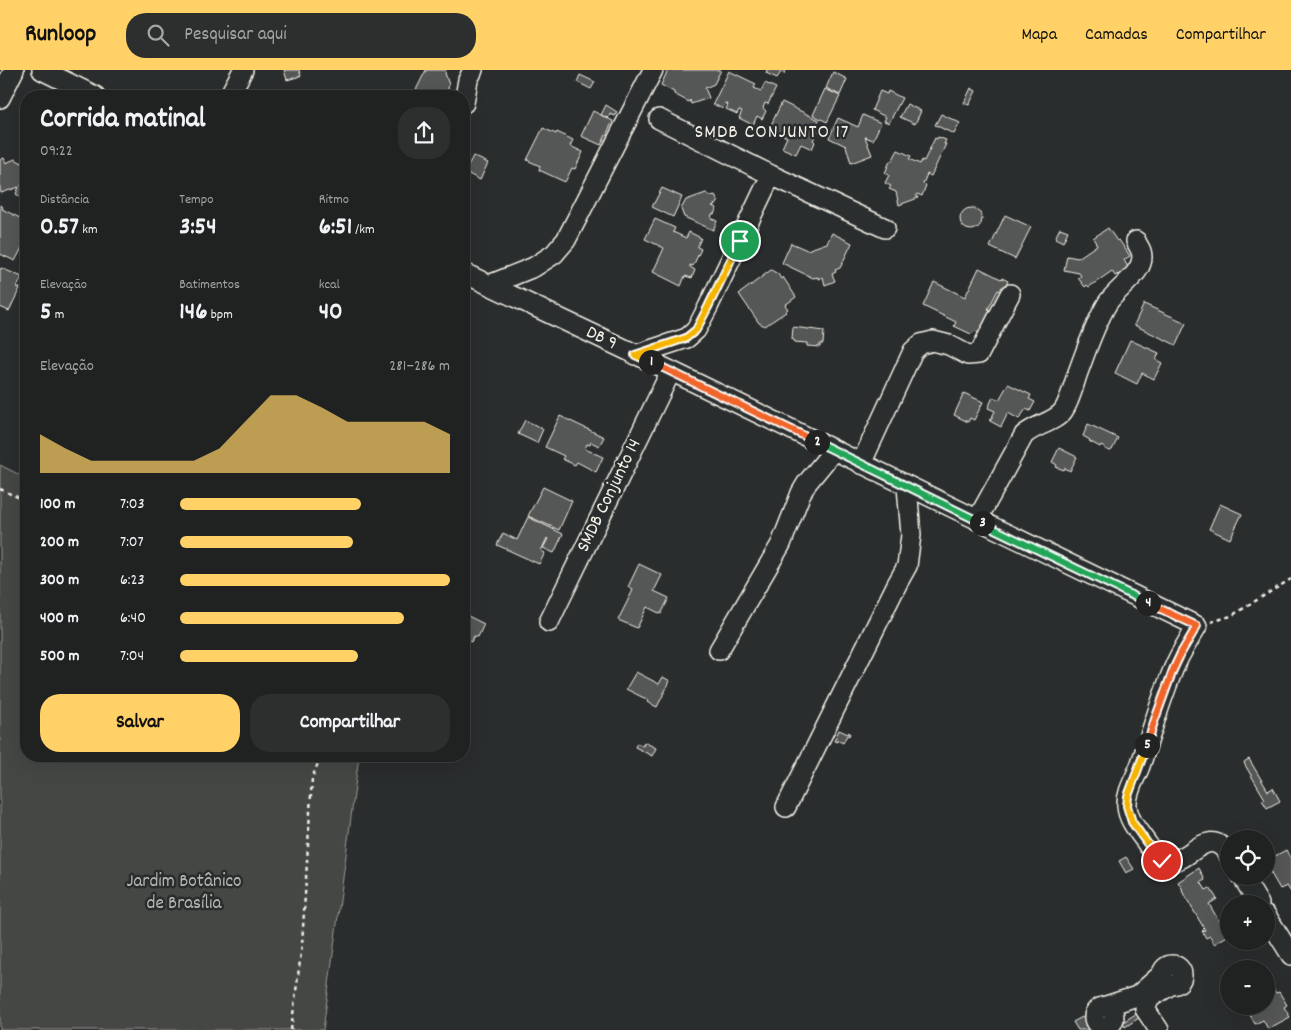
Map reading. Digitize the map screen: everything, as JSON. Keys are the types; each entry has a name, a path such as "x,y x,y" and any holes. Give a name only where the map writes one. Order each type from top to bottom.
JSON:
{"street":[{"path":"0,98 14,70"},
{"path":"232,90 243,70"},
{"path":"466,90 468,80 473,70"},
{"path":"490,286 534,267 554,254 566,240 652,70"},
{"path":"44,71 83,90"},
{"path":"659,119 771,175 885,228"},
{"path":"635,355 686,338 696,330 771,175"},
{"path":"977,520 1024,434 1058,415 1063,410 1100,316 1108,301 1138,271 1142,258 1136,241"},
{"name":"DB 9","path":"470,276 1197,626"},
{"path":"861,464 914,351 921,344 933,341 949,345 968,355 979,354 1010,294"},
{"name":"SMDB Conjunto 14","path":"549,622 670,371"},
{"path":"719,650 781,544 807,483 834,450"},
{"path":"786,807 892,592 907,566 910,535 907,486"},
{"path":"1197,626 1173,670 1128,796 1127,806 1132,822 1162,861 1167,862 1178,859 1207,842 1217,844 1220,847"},
{"path":"1275,922 1285,930 1291,955"},
{"path":"1167,979 1150,998 1145,1010 1131,1010 1106,1016 1167,979"},
{"path":"1145,1010 1159,1030"}],"path":[{"path":"0,489 20,498"},
{"path":"1197,626 1231,616 1291,579"},
{"path":"291,1030 302,945 312,778 319,762"}],"green space":[{"name":"Jardim Botânico de Brasília","path":"0,465 20,475 20,762 358,762 323,1030 0,1030"}],"building":[{"path":"284,70 299,70 301,76 287,80"},
{"path":"426,70 446,70 448,90 416,90"},
{"path":"668,70 721,70 714,84 705,88 709,98 691,104 690,100 689,102 661,85"},
{"path":"767,70 785,70 784,74 781,72 777,78 766,73"},
{"path":"729,71 756,84 754,88 761,91 765,83 776,88 768,104 765,103 763,108 766,111 762,119 757,116 753,125 739,118 742,111 739,110 737,114 726,109 728,105 725,103 723,109 713,104"},
{"path":"833,72 847,79 840,95 826,88"},
{"path":"580,75 595,82 591,89 577,82"},
{"path":"971,88 976,91 969,105 964,103"},
{"path":"825,89 840,96 827,122 813,115"},
{"path":"880,91 887,94 888,91 902,98 889,123 884,121 886,117 872,110"},
{"path":"782,102 819,120 816,126 822,128 820,132 814,129 813,131 817,133 813,140 815,142 812,149 801,144 796,154 782,148 787,137 769,129"},
{"path":"907,104 921,111 915,124 900,117"},
{"path":"606,105 617,112 615,116 610,114 608,119 601,115"},
{"path":"593,111 613,121 601,145 581,136"},
{"path":"941,114 960,123 954,134 935,125"},
{"path":"863,115 881,123 873,140 865,137 872,155 851,163 846,146 829,138 838,118 858,127"},
{"path":"543,128 573,140 570,146 583,152 575,169 572,168 565,182 539,170 540,166 527,160"},
{"path":"938,137 946,140 944,144 946,144 931,176 927,174 923,184 926,185 922,196 917,194 918,198 899,205 896,192 889,189 891,186 885,183 889,175 885,173 890,161 892,161 898,150 911,156 909,159 920,164 922,160 924,161 935,138 937,139"},
{"path":"473,156 488,163 480,180 470,175 470,162"},
{"path":"4,158 6,163 15,159 20,162 20,197 16,194 19,187 1,193 0,160"},
{"path":"662,188 682,197 673,217 652,207"},
{"path":"706,193 711,196 715,195 718,203 712,206 717,208 711,218 717,221 713,230 684,217 681,209 686,200"},
{"path":"0,205 3,207 2,209 20,218 20,252 15,261 0,254"},
{"path":"971,208 981,215 982,219 975,229 971,230 961,223 960,219 967,209"},
{"path":"1005,215 1031,227 1015,259 990,247"},
{"path":"655,219 675,228 673,232 686,238 689,232 701,238 697,247 701,249 693,266 690,265 695,270 692,278 685,276 681,286 653,272 664,248 645,239"},
{"path":"1060,228 1068,231 1063,242 1055,238"},
{"path":"1108,228 1130,256 1124,260 1128,267 1125,269 1127,271 1120,277 1118,274 1115,276 1112,271 1089,287 1087,285 1085,287 1078,278 1081,276 1079,273 1064,270 1067,256 1078,258 1097,245 1093,238"},
{"path":"832,233 852,243 840,268 832,274 835,281 825,285 823,277 813,278 782,263 791,243 807,250 827,243"},
{"path":"1,268 20,276 17,287 20,288 9,311 0,307"},
{"path":"979,268 1008,281 1003,292 998,290 988,309 1001,315 990,339 975,331 971,334 954,326 956,322 923,306 934,282 965,297"},
{"path":"771,270 778,274 781,279 783,277 796,297 785,305 788,309 786,312 765,326 759,323 739,294"},
{"path":"1144,304 1186,323 1176,345 1134,325"},
{"path":"793,327 824,331 823,344 820,344 820,347 794,342 792,339"},
{"path":"1130,340 1159,353 1156,360 1162,363 1154,379 1142,373 1137,384 1115,373"},
{"path":"1008,384 1031,395 1029,399 1035,402 1030,411 1026,409 1019,419 1008,413 1001,427 990,421 995,411 988,408 993,397 999,400"},
{"path":"964,393 983,402 974,420 970,418 968,422 954,415"},
{"path":"560,416 604,437 599,446 591,442 590,445 587,444 585,449 603,457 596,472 577,462 575,465 562,459 564,456 545,447"},
{"path":"525,420 543,429 537,443 518,434"},
{"path":"1088,424 1118,438 1112,450 1105,449 1101,445 1100,447 1083,436"},
{"path":"1059,448 1077,457 1070,471 1065,468 1064,470 1056,467 1057,465 1052,462"},
{"path":"543,487 572,501 559,530 528,516"},
{"path":"1220,504 1242,514 1230,539 1209,529"},
{"path":"528,517 563,534 554,553 543,548 547,538 541,551 545,553 539,564 497,545 503,533 517,540"},
{"path":"639,564 662,575 654,591 669,598 661,614 647,607 637,628 618,620 633,590 628,587"},
{"path":"470,617 484,624 478,637 474,636 471,642"},
{"path":"636,672 659,684 663,677 670,681 657,707 647,702 648,700 626,689"},
{"path":"839,730 850,733 843,743 837,740 837,742 834,741"},
{"path":"644,742 656,748 652,756 635,747 637,743 643,746"},
{"path":"1249,759 1268,791 1273,788 1280,801 1267,808 1262,800 1265,799 1245,765 1244,762"},
{"path":"1286,850 1291,859 1291,892 1287,886 1280,889 1275,880 1275,856"},
{"path":"1126,857 1134,869 1126,873 1119,861"},
{"path":"1199,868 1205,880 1201,882 1206,890 1210,888 1217,899 1209,904 1220,920 1220,940 1214,944 1210,936 1206,938 1202,931 1205,930 1178,882"},
{"path":"1275,992 1279,992 1287,1005 1284,1007 1290,1017 1268,1029 1263,1020 1255,1024 1250,1015 1275,1015"},
{"path":"1142,1010 1145,1014 1125,1027 1123,1022"},
{"path":"1084,1016 1091,1028 1078,1030 1073,1022"}],"district":[{"name":"SMDB CONJUNTO 17","path":"772,133"}],"route":[{"path":"740,241 696,330 686,338 635,355 1197,626 1173,670 1128,796 1127,806 1132,822 1162,861"}]}
